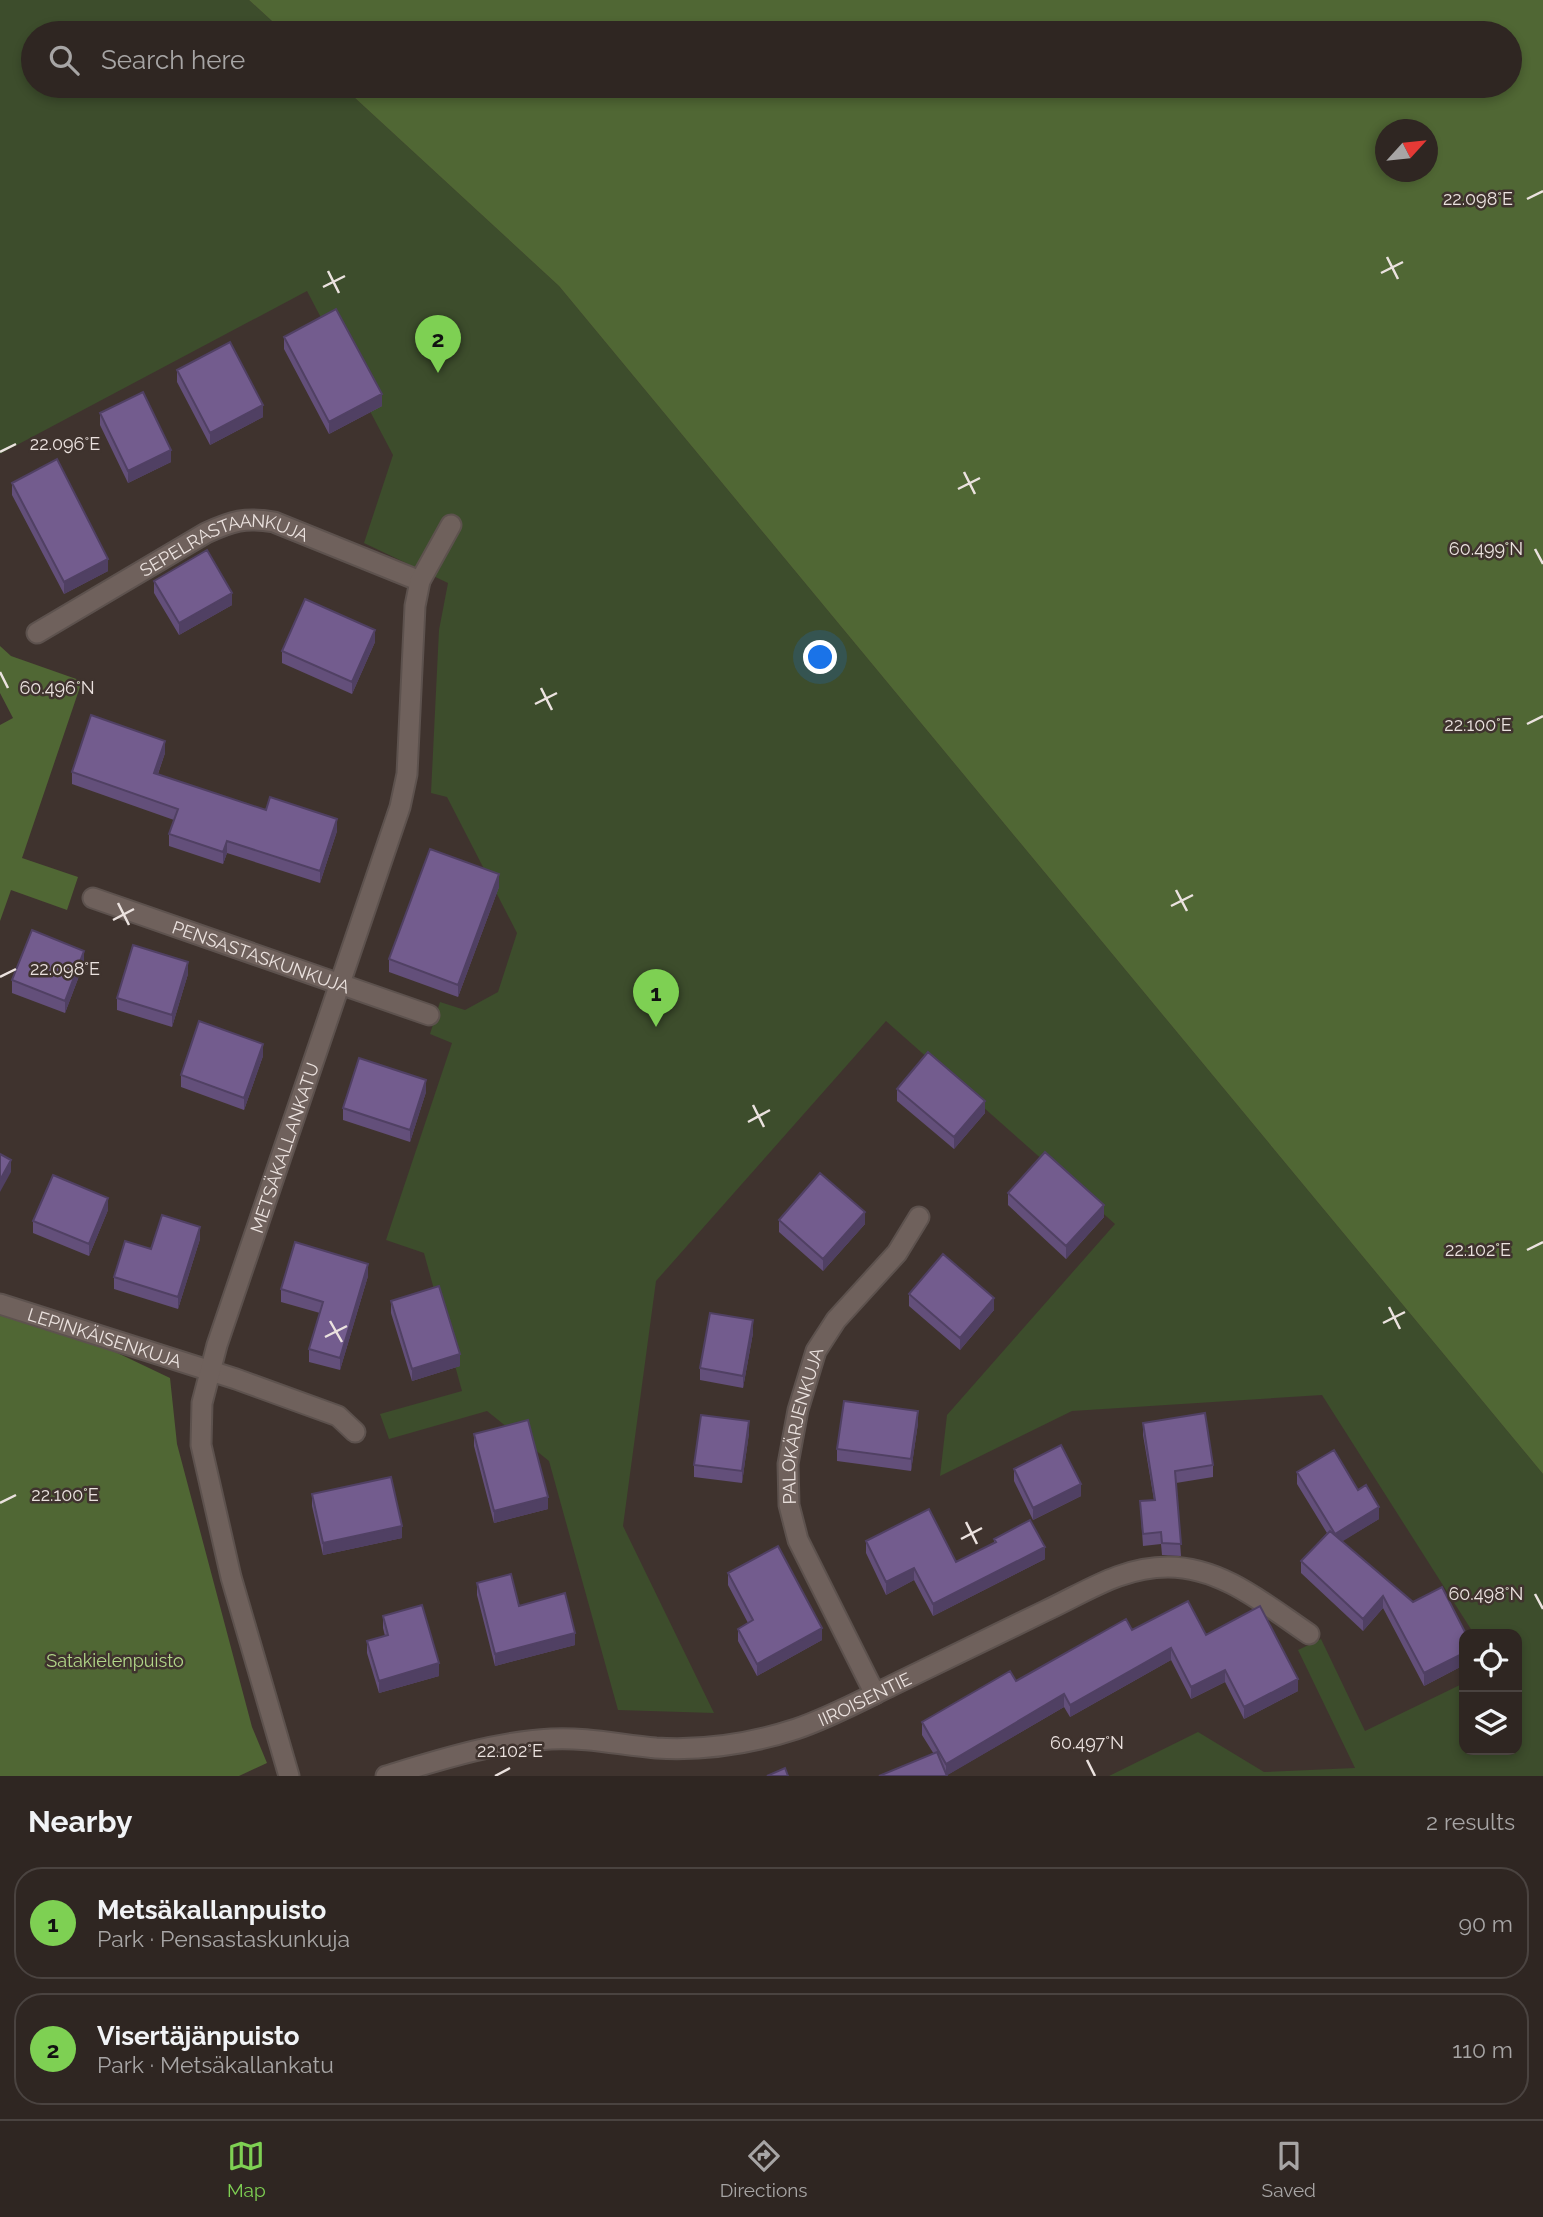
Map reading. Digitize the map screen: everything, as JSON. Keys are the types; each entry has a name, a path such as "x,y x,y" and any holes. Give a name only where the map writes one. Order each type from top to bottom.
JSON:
{"street":[{"name":"SEPELRASTAANKUJA","path":"37,633 206,533 230,522 252,518 274,522 420,581"},
{"name":"METSÄKALLANKATU","path":"289,1776 232,1577 209,1483 201,1445 202,1403 209,1371 400,807 407,774 415,606 420,581 450,525"},
{"name":"PENSASTASKUNKUJA","path":"93,898 429,1015"},
{"name":"PALOKÄRJENKUJA","path":"875,1694 798,1541 789,1505 788,1464 799,1410 816,1351 836,1320 897,1253 919,1217"},
{"name":"LEPINKÄISENKUJA","path":"0,1304 209,1371 338,1416 355,1432"},
{"name":"IIROISENTIE","path":"386,1776 444,1758 551,1739 599,1741 656,1748 715,1748 755,1741 799,1728 875,1694 1095,1585 1130,1571 1169,1567 1200,1571 1234,1584 1309,1634"}],"green space":[{"path":"0,0 249,0 272,21 21,21 21,98 355,98 559,286 1543,1474 1543,1776 1109,1776 1198,1732 1264,1772 1355,1768 1298,1650 1321,1639 1365,1731 1459,1685 1459,1755 1522,1755 1522,1629 1471,1629 1322,1395 1072,1411 940,1476 947,1415 1115,1224 886,1021 656,1281 623,1526 714,1713 618,1710 549,1461 487,1411 389,1439 380,1414 462,1391 424,1253 386,1240 452,1043 430,1034 440,1002 465,1010 498,992 517,933 447,797 431,793 439,630 448,583 364,543 393,455 307,291 0,454"},
{"path":"249,0 1543,0 1543,1474 559,286 355,98 1522,98 1522,21 272,21"},
{"path":"0,646 11,656 82,681 22,858 78,877 67,910 11,890 0,921 0,725 13,718 0,693"},
{"name":"Satakielenpuisto","path":"0,1297 170,1378 177,1444 252,1727 267,1763 239,1776 0,1776"}],"building":[{"path":"336,309 382,394 329,422 284,337"},
{"path":"230,342 263,405 210,433 177,370"},
{"path":"143,392 171,450 128,471 100,413"},
{"path":"57,459 108,559 64,582 12,483"},
{"path":"207,550 232,593 179,623 154,581"},
{"path":"305,599 375,630 352,682 282,651"},
{"path":"91,715 165,741 154,773 266,810 270,797 337,819 320,871 227,841 223,852 169,834 178,809 72,772"},
{"path":"430,849 499,874 458,985 389,959"},
{"path":"32,930 84,951 65,1001 12,980"},
{"path":"133,945 188,962 172,1015 117,998"},
{"path":"199,1021 263,1044 244,1098 181,1075"},
{"path":"928,1052 985,1101 954,1137 897,1089"},
{"path":"359,1058 426,1080 410,1130 343,1108"},
{"path":"1045,1152 1104,1205 1066,1246 1008,1193"},
{"path":"0,1154 11,1160 0,1180"},
{"path":"820,1173 865,1212 823,1259 779,1220"},
{"path":"53,1175 108,1198 89,1244 33,1221"},
{"path":"162,1215 200,1227 178,1297 114,1277 125,1241 151,1249"},
{"path":"295,1242 368,1264 340,1358 309,1349 323,1302 281,1289"},
{"path":"943,1254 994,1298 960,1338 909,1294"},
{"path":"439,1286 460,1354 412,1369 391,1301"},
{"path":"710,1313 753,1320 743,1376 700,1368"},
{"path":"844,1401 918,1411 911,1459 837,1449"},
{"path":"1205,1413 1213,1465 1175,1471 1181,1544 1162,1543 1161,1532 1143,1534 1140,1501 1155,1500 1143,1423"},
{"path":"701,1415 749,1421 742,1471 694,1465"},
{"path":"528,1420 548,1497 494,1511 474,1434"},
{"path":"1061,1445 1081,1484 1033,1508 1014,1469"},
{"path":"1334,1450 1358,1490 1366,1485 1379,1507 1335,1534 1297,1472"},
{"path":"391,1477 402,1526 323,1543 312,1494"},
{"path":"929,1509 956,1562 996,1542 994,1539 1030,1520 1045,1547 933,1604 914,1568 886,1582 866,1541"},
{"path":"1330,1531 1413,1602 1442,1587 1463,1629 1459,1629 1459,1656 1424,1673 1383,1596 1363,1619 1301,1561"},
{"path":"778,1546 822,1628 757,1664 738,1629 753,1620 728,1573"},
{"path":"511,1574 519,1606 565,1593 575,1633 495,1654 477,1583"},
{"path":"1188,1601 1206,1635 1260,1606 1298,1679 1244,1707 1225,1670 1191,1687 1171,1648 1070,1705 1064,1694 946,1764 922,1722 1010,1671 1016,1681 1126,1619 1132,1630"},
{"path":"422,1605 439,1663 379,1681 367,1641 388,1635 383,1616"},
{"path":"937,1752 947,1776 879,1776"},
{"path":"785,1768 788,1776 767,1776"}],"place":[{"name":"Visertäjänpuisto","path":"438,373"},
{"name":"Metsäkallanpuisto","path":"656,1027"}]}
